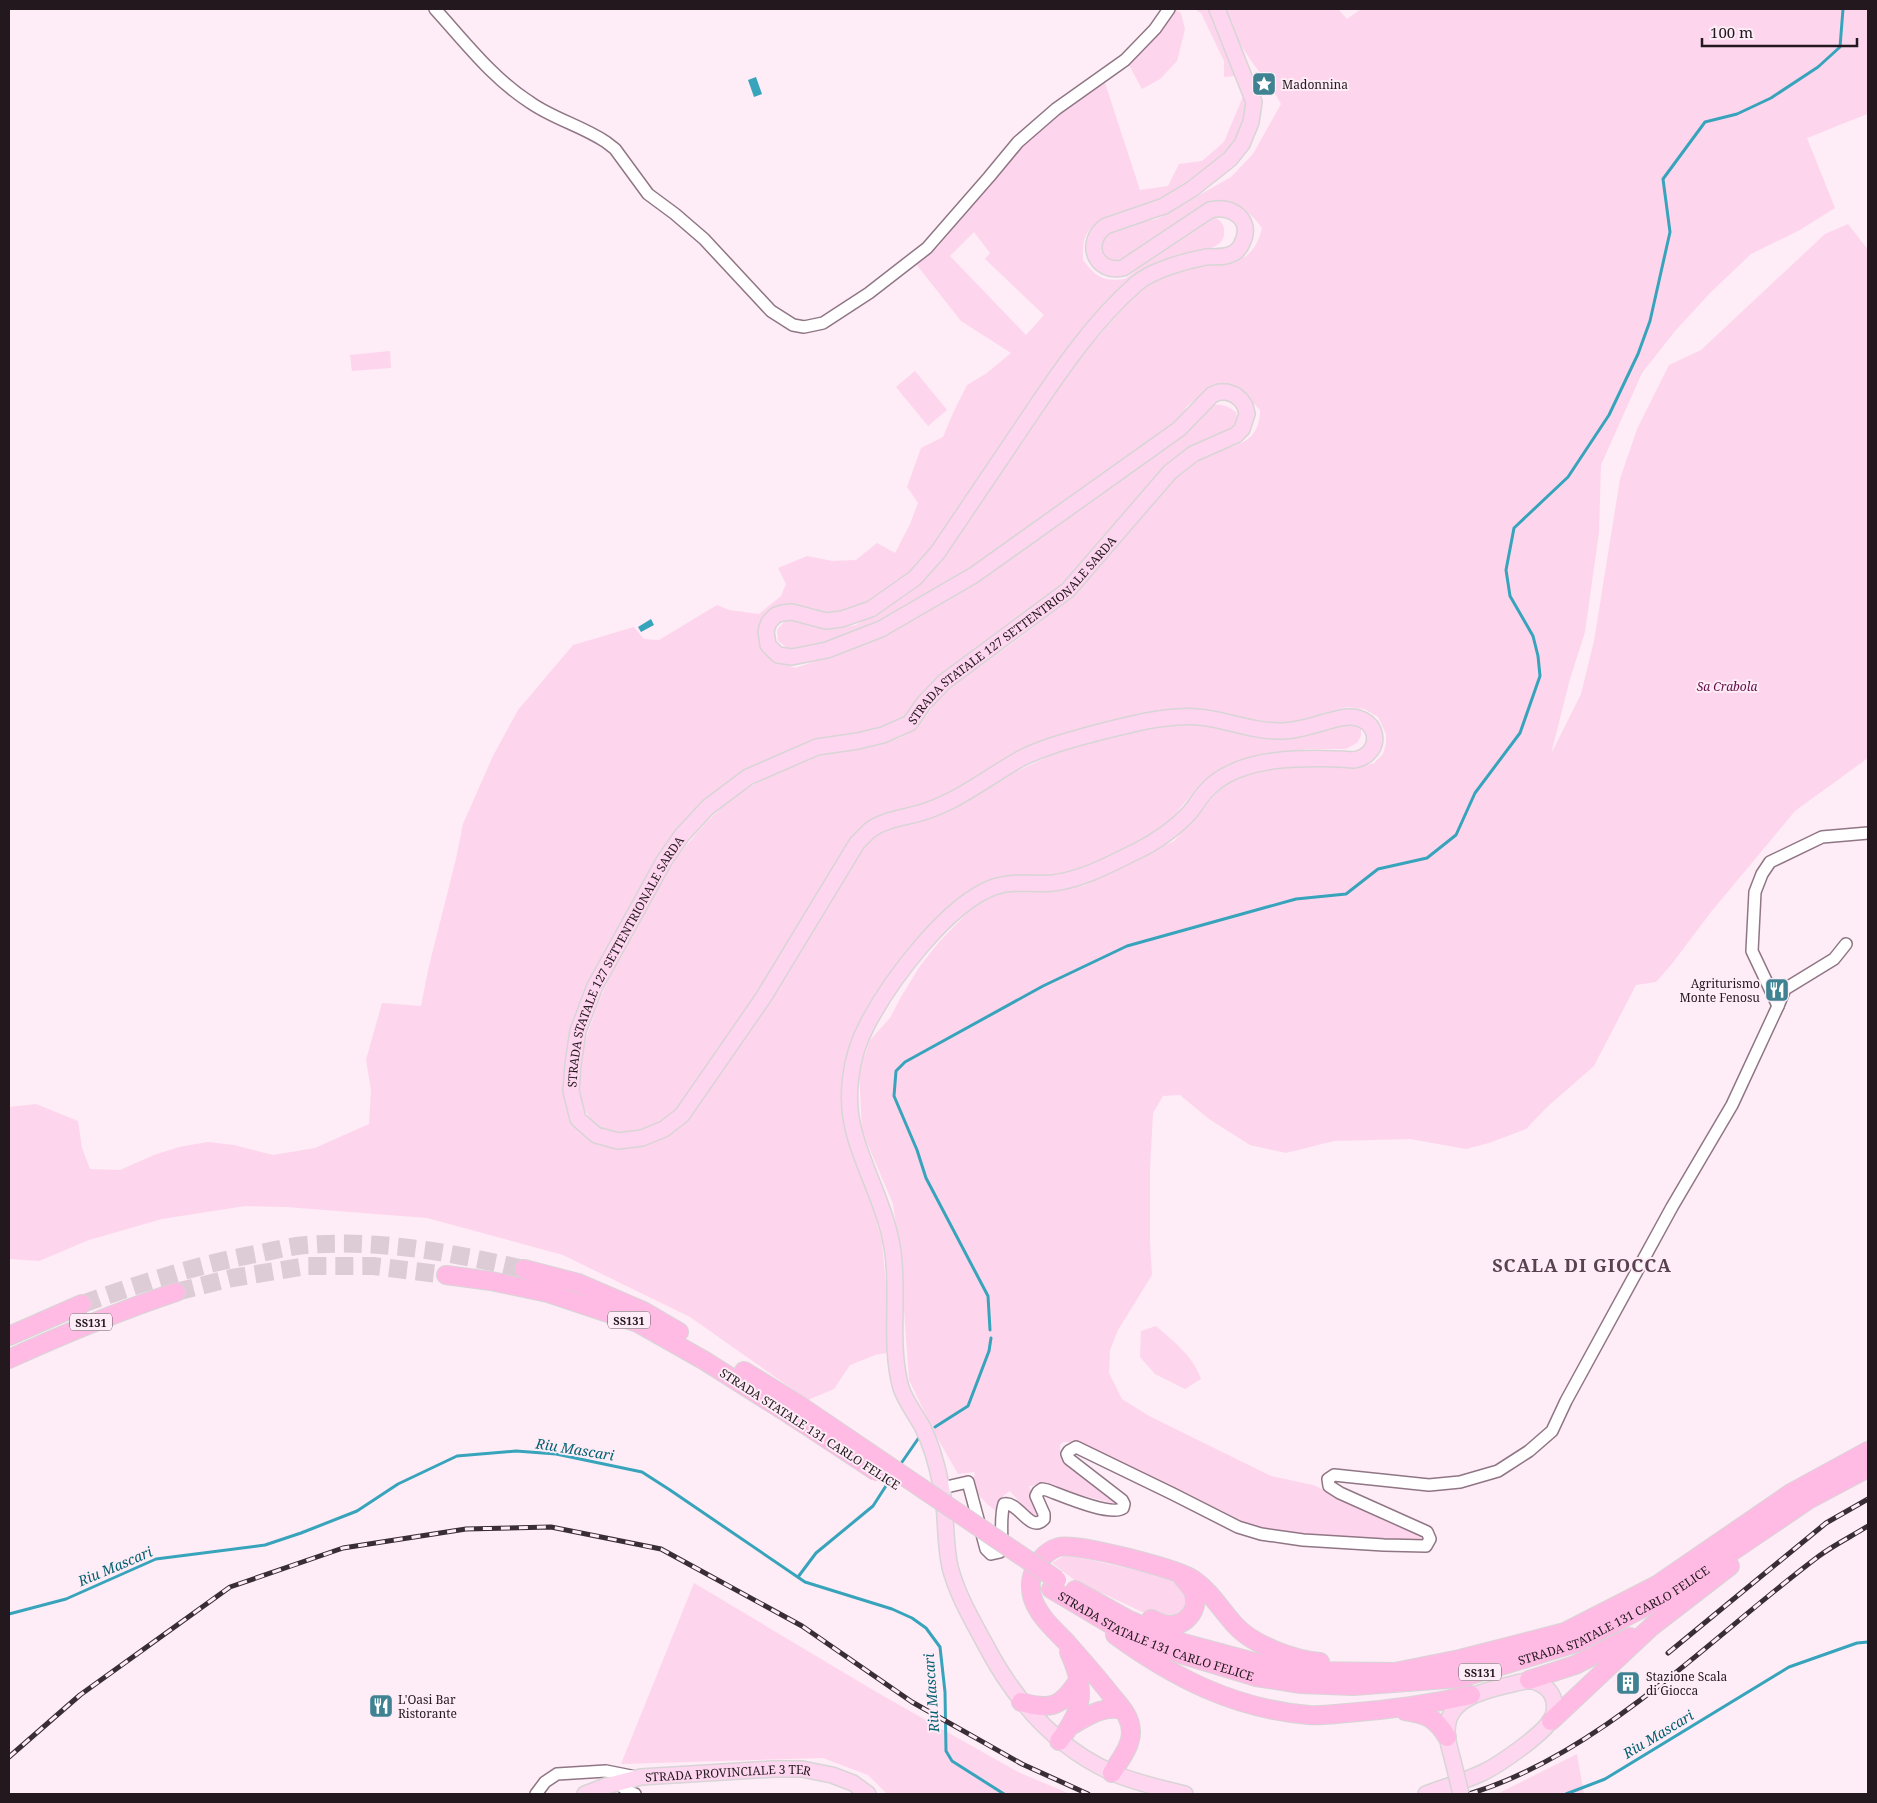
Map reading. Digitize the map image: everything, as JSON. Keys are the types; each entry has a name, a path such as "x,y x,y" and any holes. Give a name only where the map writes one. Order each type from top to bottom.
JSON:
{"highway":[{"name":"STRADA STATALE 131 CARLO FELICE","path":"524,1269 578,1284 643,1311 796,1410 1120,1630 1180,1654 1256,1677 1301,1684 1352,1686 1461,1678 1576,1643 1668,1595 1808,1500 1868,1468"},
{"name":"STRADA STATALE 131 CARLO FELICE","path":"446,1275 491,1281 548,1293 638,1323 796,1410"},
{"name":"SS131","path":"9,1359 93,1322 176,1292"},
{"name":"SS131","path":"9,1336 82,1304"},
{"name":"STRADA STATALE 131 CARLO FELICE","path":"1057,1586 1183,1643 1261,1664 1300,1671 1395,1672 1460,1659 1565,1632 1657,1585 1791,1493 1868,1451"},
{"path":"1550,1721 1651,1627 1734,1564 1764,1529"},
{"path":"1112,1773 1127,1748 1131,1734 1130,1723 1123,1710 1095,1674 1045,1620 1033,1599 1031,1579 1036,1565 1044,1555 1059,1547 1083,1547 1178,1572 1193,1579 1204,1588 1236,1627 1262,1644 1283,1654 1307,1661 1357,1664 1395,1672"},
{"path":"1057,1586 1164,1625 1171,1625 1185,1621 1192,1613 1195,1600 1192,1588 1178,1572"},
{"path":"1057,1586 1142,1655 1177,1676 1214,1694 1268,1709 1311,1715 1389,1710 1471,1695"},
{"path":"1529,1680 1575,1665 1651,1627"},
{"path":"1063,1638 1077,1669 1079,1679 1080,1699 1072,1725"},
{"path":"1021,1702 1038,1707 1055,1705 1068,1697 1079,1679"},
{"path":"1058,1741 1072,1725 1106,1708 1123,1710"},
{"path":"1389,1710 1407,1711 1428,1716 1440,1725 1447,1737"}],"main road":[{"name":"STRADA STATALE 127 SETTENTRIONALE SARDA","path":"1185,1794 1137,1782 1112,1773 1058,1741 1021,1702 992,1659 962,1600 950,1565 942,1488 934,1454 925,1432 902,1391 896,1358 893,1255 885,1215 855,1137 849,1094 853,1058 867,1024 900,972 936,930 967,901 992,887 1014,882 1048,884 1078,879 1143,848 1166,833 1188,814 1211,786 1234,771 1263,764 1306,758 1360,759 1369,753 1374,744 1374,733 1369,724 1354,716 1281,731 1248,727 1212,718 1178,717 1130,724 1057,744 1022,758 952,800 922,813 893,819 871,829 857,843 764,998 682,1115 664,1129 642,1138 618,1141 596,1135 578,1119 571,1091 578,1031 595,986 664,860 708,807 748,777 817,747 875,737 910,723 924,703 944,682 1068,590 1170,472 1193,454 1236,434 1242,429 1247,414 1241,400 1227,392 1219,392 1212,395 1179,429 974,574 881,629 827,650 792,657 778,654 772,650 767,642 768,625 779,614 792,612 826,622 842,619 871,609 915,578 938,552 1063,368 1118,300 1141,280 1163,269 1206,257 1228,256 1241,246 1245,231 1244,223 1240,216 1226,208 1218,208 1210,210 1123,268 1111,268 1101,263 1095,254 1093,246 1094,240 1106,226 1171,202 1192,189 1230,159 1242,144 1252,122 1254,102 1218,13"},
{"path":"1426,1794 1485,1772 1530,1740 1550,1721 1554,1714 1555,1706 1550,1693 1544,1686 1529,1680 1471,1695 1452,1712 1448,1722 1447,1737 1453,1761 1461,1794"},
{"name":"STRADA PROVINCIALE 3 TER","path":"586,1794 641,1777 802,1769 832,1775 853,1784 868,1794"}],"street":[{"path":"435,9 510,89 532,105 606,142 615,149 648,194 704,239 771,311 792,326 804,327 823,323 869,293 927,248 1018,142 1056,110 1125,60 1155,29 1169,9"},
{"path":"1778,1006 1752,951 1755,892 1762,874 1770,862 1822,837 1868,833"},
{"path":"942,1488 968,1482 986,1549 991,1554 1000,1552 1002,1545 1001,1525 1004,1504 1008,1503 1014,1506 1036,1524 1044,1520 1044,1514 1036,1496 1042,1489 1084,1504 1116,1511 1123,1508 1122,1500 1069,1460 1067,1454 1076,1447 1238,1527 1261,1534 1303,1540 1384,1546 1426,1546 1430,1539 1427,1532 1340,1493 1329,1486 1328,1479 1334,1476 1428,1484 1460,1482 1498,1471 1529,1451 1552,1431 1566,1401 1672,1207 1732,1105 1785,989 1834,959 1846,944"},
{"path":"536,1794 545,1782 557,1774 606,1772 641,1777"},
{"path":"620,1783 626,1791 635,1794"}],"green space":[{"path":"1175,9 1181,13 1185,29 1177,61 1160,79 1142,89 1128,63"},
{"path":"1194,9 1210,9 1238,76 1224,77 1224,61 1201,13"},
{"name":"Sa Crabola","path":"1227,9 1338,9 1347,19 1361,9 1868,9 1868,112 1807,138 1835,208 1800,230 1751,254 1711,292 1675,331 1642,373 1601,465 1599,532 1585,632 1570,679 1551,754 1581,694 1594,641 1620,479 1637,429 1669,365 1701,350 1825,234 1848,224 1868,248 1868,758 1795,811 1656,982 1636,985 1594,1066 1547,1107 1526,1129 1489,1143 1466,1149 1410,1139 1334,1141 1286,1153 1250,1145 1209,1119 1180,1095 1163,1096 1153,1113 1150,1170 1152,1275 1118,1330 1110,1350 1109,1373 1122,1399 1149,1416 1271,1476 1313,1485 1414,1530 1421,1535 1422,1539 1418,1542 1347,1539 1273,1532 1231,1520 1079,1442 1063,1442 1060,1445 1060,1453 1121,1505 1039,1485 1029,1486 1041,1515 1037,1518 1029,1513 1010,1491 1001,1499 996,1511 972,1488 975,1472 958,1474 935,1434 909,1380 900,1253 893,1204 862,1131 859,1072 870,1040 890,1018 920,966 940,941 965,915 984,899 1006,890 1083,886 1174,841 1214,796 1232,779 1244,773 1302,765 1361,767 1374,763 1383,754 1386,734 1378,717 1364,709 1347,707 1291,723 1269,723 1207,712 1123,719 915,809 871,821 855,833 764,986 670,1118 647,1131 628,1134 610,1132 592,1120 584,1108 580,1097 579,1073 585,1043 596,1010 627,941 675,860 714,814 751,786 791,766 823,755 889,742 915,729 948,690 1010,645 1065,599 1150,504 1192,461 1210,453 1238,445 1256,430 1260,410 1241,391 1209,389 1187,406 1175,426 995,553 896,615 807,650 787,648 778,641 777,630 784,622 790,620 816,627 834,629 856,625 893,603 918,584 932,571 954,541 1072,366 1127,304 1151,282 1175,272 1245,257 1254,248 1262,228 1256,220 1236,206 1220,203 1202,205 1131,257 1115,264 1104,257 1099,245 1111,229 1157,219 1231,177 1253,154 1281,104 1242,47 1236,36"},
{"path":"1104,80 1140,190 1168,186 1179,164 1202,161 1224,142 1244,94 1246,111 1244,122 1239,138 1233,147 1210,167 1167,195 1144,207 1096,224 1088,232 1085,239 1083,260 1092,271 1105,279 1125,279 1196,223 1212,216 1223,224 1224,236 1217,245 1211,248 1157,262 1125,285 916,571 860,608 838,613 822,613 790,603 779,607 767,621 773,659 795,668 853,649 875,639 993,572 1066,516 1173,443 1186,433 1207,409 1213,406 1227,407 1236,412 1237,419 1233,429 1194,448 1064,588 907,718 896,725 739,775 641,890 609,943 580,1007 567,1058 564,1086 568,1108 591,1139 601,1145 626,1147 655,1141 677,1126 866,842 889,828 915,823 946,813 1009,775 1064,749 1147,726 1197,722 1270,737 1295,738 1351,723 1361,728 1361,736 1357,743 1346,749 1307,749 1226,765 1200,784 1168,823 1140,843 1099,863 1067,875 995,879 968,895 930,929 888,975 852,1038 845,1074 844,1108 855,1161 873,1208 882,1242 887,1296 887,1353 875,1355 850,1365 834,1389 808,1400 690,1317 563,1255 427,1218 286,1207 245,1206 162,1219 89,1240 39,1261 9,1259 9,1107 36,1104 78,1121 82,1148 90,1169 120,1170 154,1155 179,1147 208,1142 234,1145 273,1155 315,1148 369,1124 371,1090 366,1060 382,1003 421,1006 463,824 493,756 518,710 573,645 634,627 644,639 659,640 717,605 729,610 759,614 781,596 786,584 778,568 807,556 832,561 856,560 877,543 895,553 910,524 918,503 907,487 921,448 943,437 967,385 987,373 1011,353 961,321 916,264 938,247 1024,144","holes":["974,232 990,253 985,259 1044,315 1026,335 950,256"]},
{"path":"390,351 391,368 352,371 350,355"},
{"path":"915,371 947,410 928,426 896,387"},
{"path":"1156,1326 1188,1356 1201,1379 1185,1389 1155,1374 1140,1357 1141,1331"},
{"path":"1064,1556 1074,1556 1179,1580 1188,1601 1181,1618 1151,1616 1104,1594 1085,1588 1052,1563"},
{"path":"694,1583 878,1693 1018,1772 1070,1794 887,1794 868,1775 823,1758 621,1764"},
{"path":"1577,1754 1584,1794 1497,1794"}],"water":[{"path":"756,77 762,94 754,97 748,80"},
{"path":"651,619 654,625 641,632 638,627"}],"waterway":[{"path":"990,1330 988,1296 926,1178 917,1150 894,1096 896,1071 905,1062 1043,986 1127,946 1296,899 1346,894 1378,869 1427,858 1456,835 1475,793 1520,733 1540,676 1533,636 1510,596 1506,570 1514,528 1568,477 1609,415 1638,354 1650,321 1670,232 1663,179 1705,122 1737,114 1771,98 1818,67 1840,47 1843,9"},
{"path":"935,1427 968,1406 989,1351 991,1338"},
{"path":"900,1465 920,1436"},
{"name":"Riu Mascari","path":"9,1614 66,1599 156,1559 265,1545 301,1533 357,1511 398,1484 457,1456 516,1451 556,1454 642,1472 805,1582 892,1609 912,1618 926,1628 940,1647 945,1692 946,1751 952,1761 1004,1794"},
{"path":"798,1577 816,1553 873,1506 893,1475"},
{"name":"Riu Mascari","path":"1566,1794 1605,1779 1789,1667 1857,1643 1868,1642"}],"tunnel":[{"path":"82,1304 193,1268 238,1257 306,1245 361,1244 389,1246 443,1253 524,1269"},
{"path":"176,1292 232,1278 307,1266 373,1266 446,1275"}],"railway":[{"path":"1668,1653 1826,1523 1868,1499"},
{"path":"1469,1794 1518,1776 1564,1751 1609,1722 1653,1690 1819,1556 1868,1526"},
{"path":"9,1757 80,1695 230,1587 343,1548 466,1529 551,1527 661,1549 802,1626 912,1702 1022,1764 1088,1794"}],"place":[{"name":"Madonnina","path":"1264,84"},
{"name":"Agriturismo Monte Fenosu","path":"1777,990"},
{"name":"Stazione Scala di Giocca","path":"1628,1683"},
{"name":"L'Oasi Bar Ristorante","path":"381,1706"}],"district":[{"name":"SCALA DI GIOCCA","path":"1582,1265"}]}
